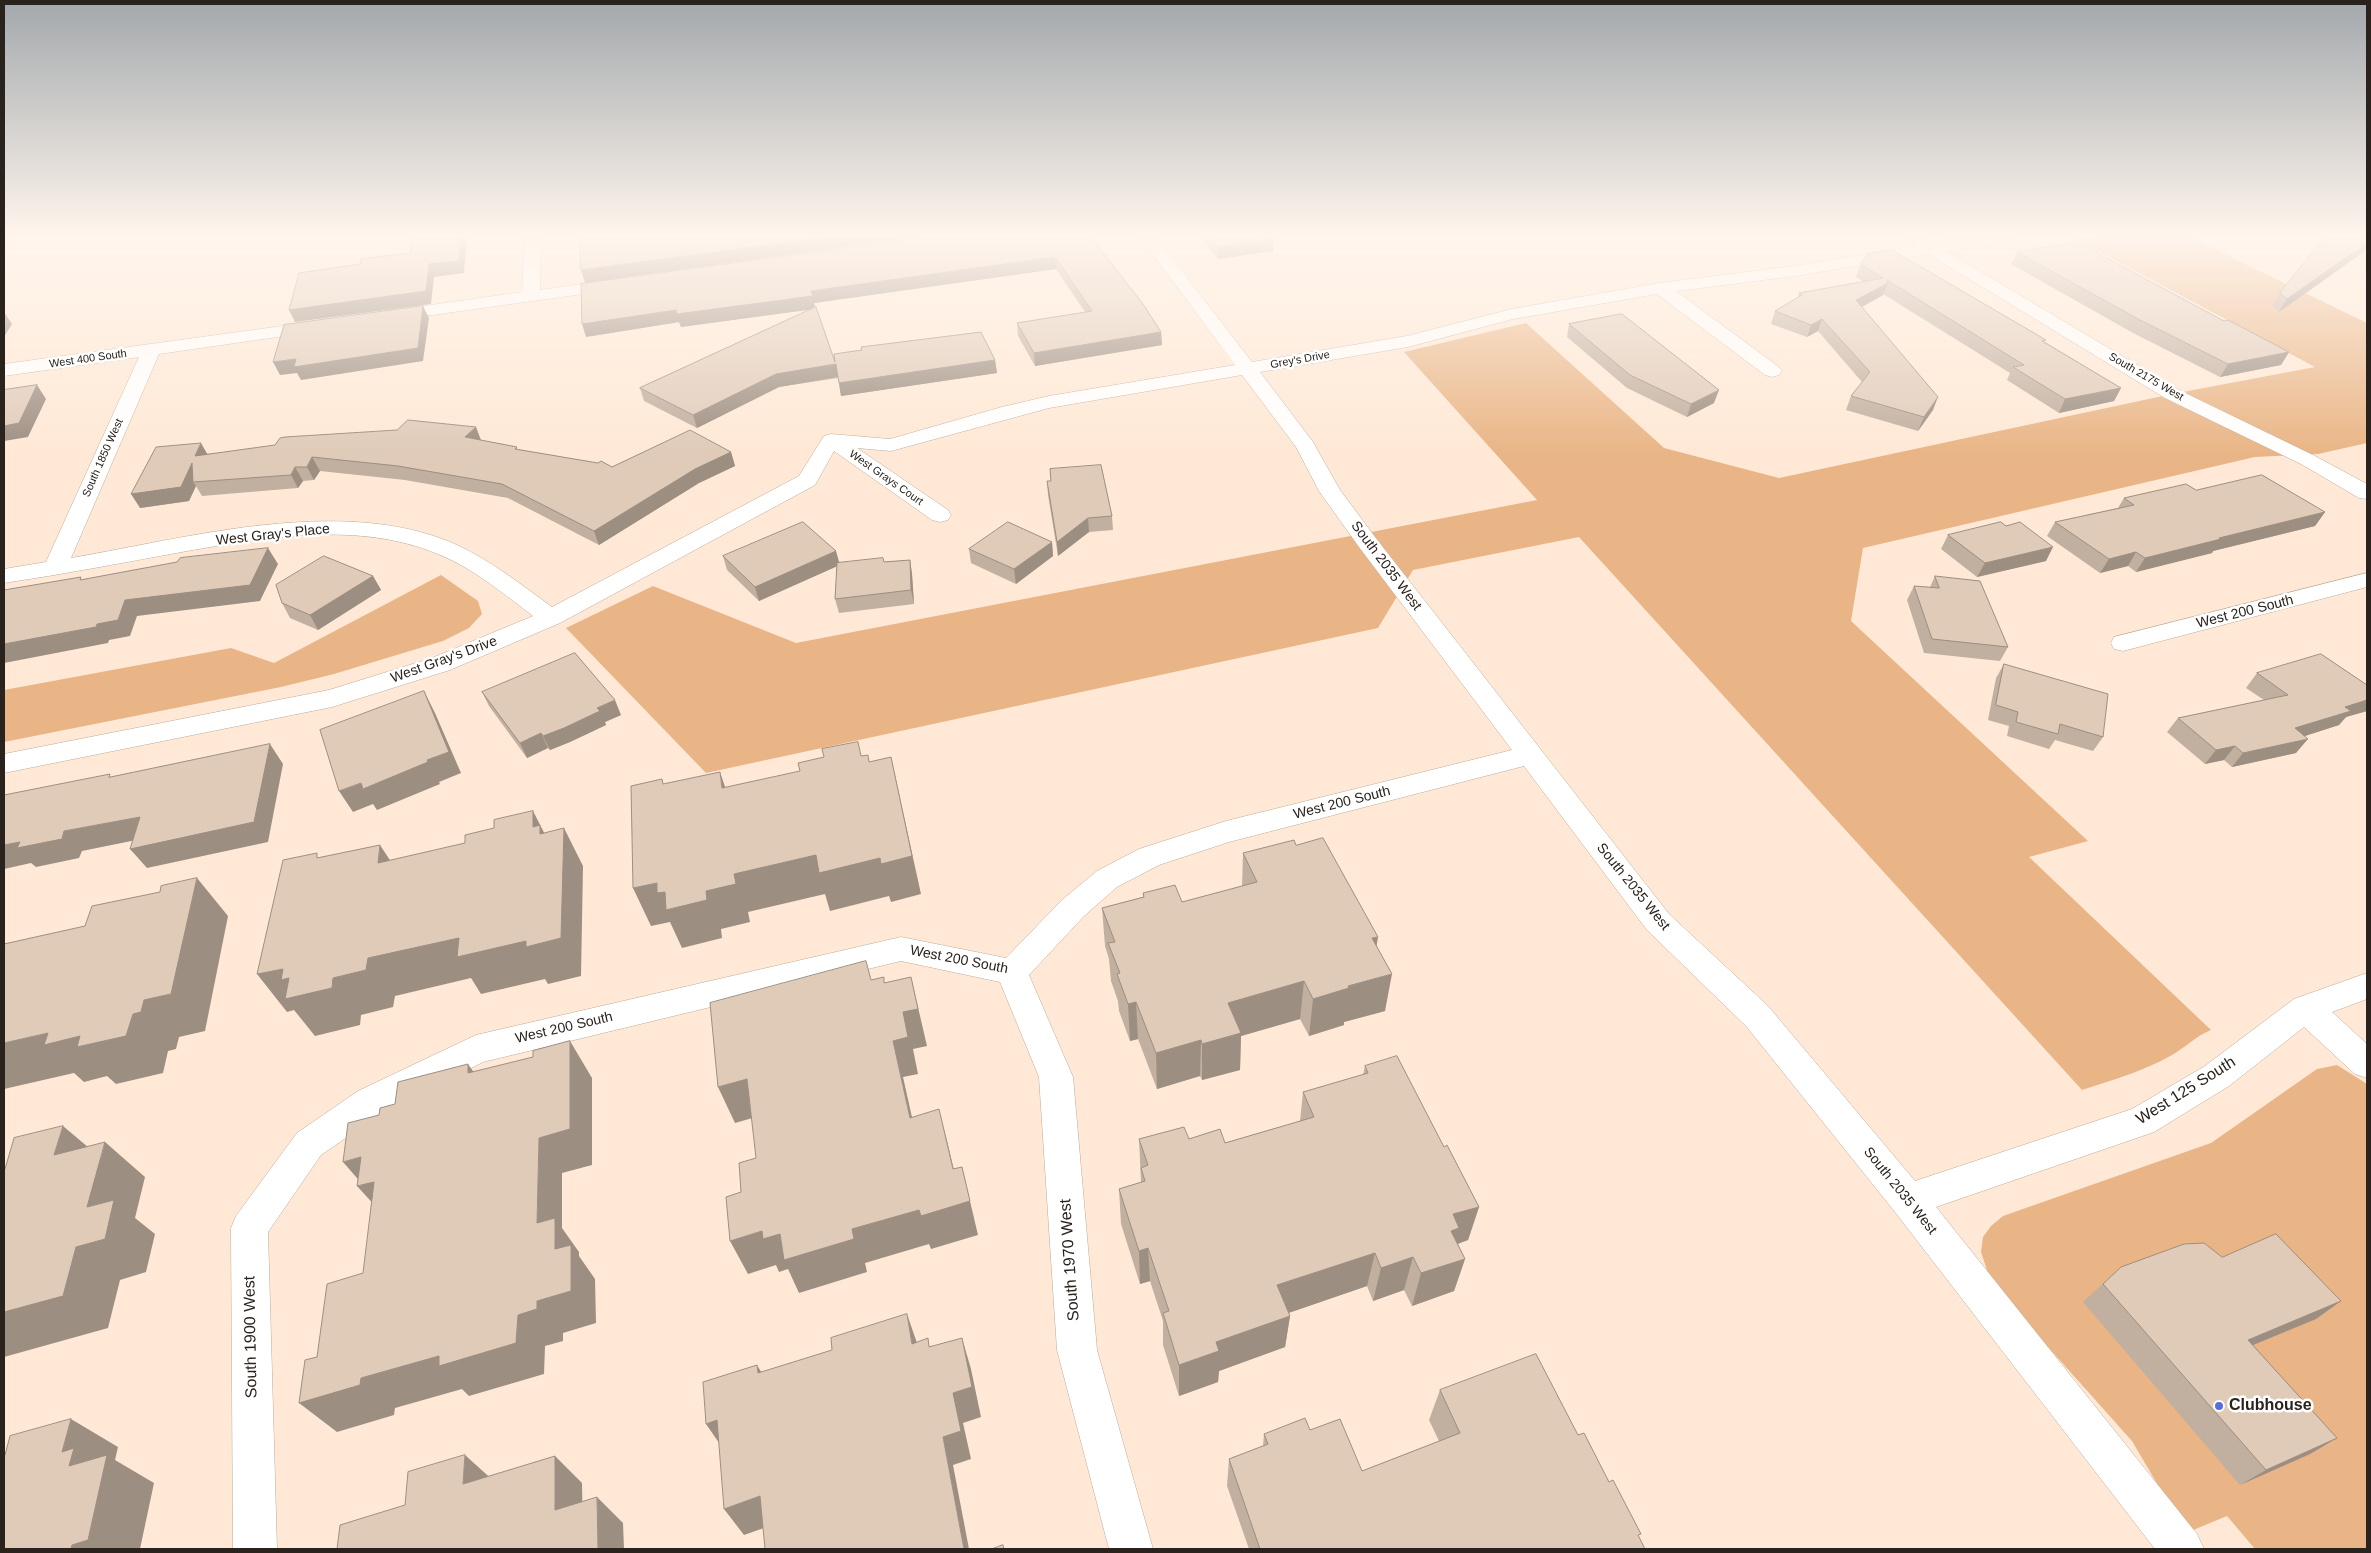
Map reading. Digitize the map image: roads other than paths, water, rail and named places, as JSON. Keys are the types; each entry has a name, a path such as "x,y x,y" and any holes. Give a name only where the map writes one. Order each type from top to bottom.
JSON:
{"street":[{"path":"375,318 443,308"},
{"name":"South 2035 West","path":"1202,308 1306,446 1330,491 1367,542 1658,922 1757,1016 1908,1200 2182,1549"},
{"name":"Grey's Drive","path":"831,440 891,444 1009,411 1049,402 1408,341 1512,314 1543,308"},
{"path":"1688,308 1772,371"},
{"name":"South 2175 West","path":"2030,308 2172,394 2308,460 2367,493"},
{"name":"West 400 South","path":"4,370 336,324"},
{"name":"South 1850 West","path":"56,567 151,350"},
{"name":"West Grays Court","path":"831,440 940,515"},
{"name":"West Gray's Drive","path":"4,763 332,698 441,664 551,618 807,480 831,440"},
{"name":"West Gray's Place","path":"4,576 243,536 312,528 370,529 413,537 449,550 502,582 551,618"},
{"name":"West 200 South","path":"2122,643 2367,580"},
{"name":"West 200 South","path":"309,1144 370,1102 476,1048 901,949 1012,972 1073,908 1107,879 1150,857 1226,832 1529,755"},
{"name":"South 1970 West","path":"1012,972 1056,1077 1077,1350 1131,1549"},
{"name":"West 125 South","path":"1908,1200 2142,1121 2216,1076 2305,1008 2367,986"},
{"path":"2305,1008 2367,1064"},
{"name":"South 1900 West","path":"255,1549 249,1228 309,1144"}],"place":[{"name":"Clubhouse","path":"2219,1406"}]}
